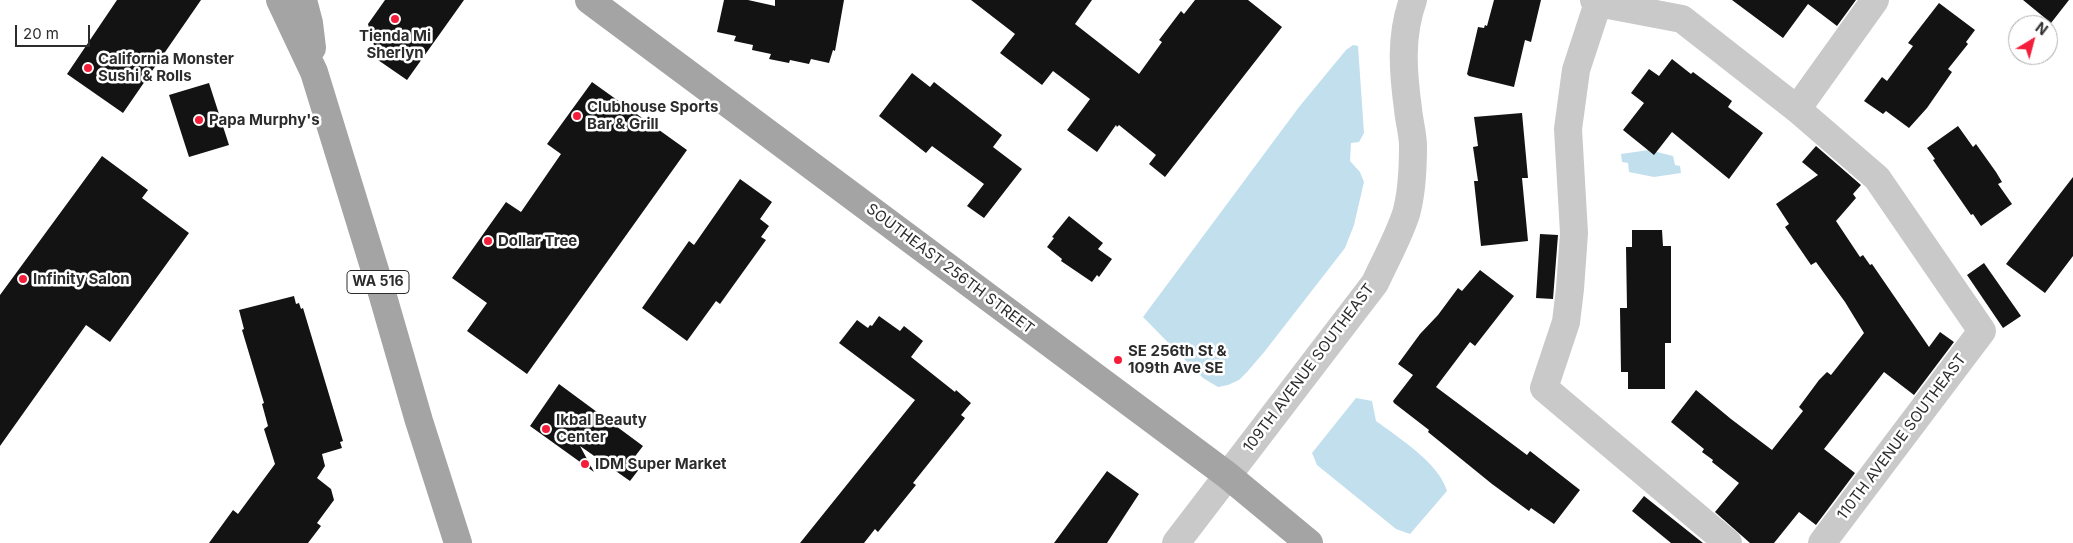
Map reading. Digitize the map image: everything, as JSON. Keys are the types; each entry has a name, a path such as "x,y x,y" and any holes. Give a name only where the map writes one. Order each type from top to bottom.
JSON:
{"main road":[{"name":"WA 516","path":"280,0 314,72 419,421 458,543"},
{"name":"WA 516","path":"304,0 309,23 314,72"},
{"name":"SOUTHEAST 256TH STREET","path":"595,2 1227,476 1309,543"}],"street":[{"name":"109TH AVENUE SOUTHEAST","path":"1176,543 1375,283 1406,213 1411,187 1413,145 1404,78 1403,51 1406,18 1413,0"},
{"path":"1728,543 1544,388 1566,322 1570,289 1574,233 1568,129 1576,70 1596,2 1682,19 1796,109 1875,0"},
{"name":"110TH AVENUE SOUTHEAST","path":"1796,109 1877,178 1982,331 1822,543"}],"water":[{"path":"1353,45 1358,46 1364,133 1359,142 1351,143 1350,161 1360,172 1364,182 1354,225 1345,248 1247,372 1239,380 1218,387 1203,378 1143,317 1299,107 1346,50"},
{"path":"1649,150 1673,156 1675,165 1680,166 1681,173 1654,177 1629,172 1628,163 1622,162 1621,154"},
{"path":"1356,398 1372,401 1376,421 1427,461 1443,481 1447,491 1410,534 1396,529 1317,465 1312,453"}],"building":[{"path":"117,0 201,0 123,113 67,74"},
{"path":"385,0 464,0 407,80 378,60 368,24"},
{"path":"724,0 748,0 775,6 775,0 844,0 835,51 833,50 829,63 811,59 809,64 790,60 789,63 769,59 771,54 752,50 753,45 734,41 736,36 717,32"},
{"path":"971,0 1092,0 1075,24 1139,74 1162,42 1159,40 1181,11 1184,14 1195,0 1248,0 1282,27 1165,177 1149,164 1156,155 1119,125 1117,127 1116,125 1097,152 1067,130 1090,99 1053,71 1042,85 1000,53 1015,34"},
{"path":"1494,0 1541,0 1531,42 1525,40 1514,87 1467,74 1478,27 1484,28 1485,25 1487,26"},
{"path":"1732,0 1856,0 1837,26 1808,4 1783,38"},
{"path":"2023,0 2069,0 2057,15 2041,15"},
{"path":"1939,3 1975,30 1966,42 1968,44 1948,69 1952,72 1927,108 1909,128 1886,111 1883,114 1864,101 1882,77 1887,81 1913,46 1908,43"},
{"path":"1672,59 1732,101 1728,107 1763,133 1729,179 1672,132 1654,155 1623,130 1644,103 1631,93 1649,69 1659,76"},
{"path":"912,73 930,87 934,82 1002,135 993,147 1022,169 984,218 967,206 984,184 932,146 926,153 879,116"},
{"path":"592,82 687,150 527,374 467,331 487,303 452,278 506,202 521,212 561,154 547,144"},
{"name":"Papa Murphy's","path":"209,83 229,145 189,157 169,95"},
{"path":"1522,113 1528,178 1522,178 1528,241 1481,246 1474,181 1478,181 1473,147 1478,146 1474,117"},
{"path":"1958,126 1973,147 1976,144 1996,172 2002,182 1998,184 2012,204 1981,226 1973,214 1971,215 1933,160 1935,159 1927,148"},
{"path":"1816,146 1861,185 1853,194 1856,198 1836,221 1860,257 1863,255 1870,265 1872,264 1929,347 1940,332 1954,342 1914,395 1884,372 1824,449 1855,473 1816,525 1799,512 1774,543 1750,543 1715,512 1739,483 1712,462 1713,460 1702,452 1704,449 1671,422 1696,390 1772,450 1803,411 1799,407 1819,380 1827,372 1831,375 1864,333 1845,302 1816,262 1811,265 1785,227 1789,224 1776,204 1818,175 1802,162"},
{"path":"102,156 148,190 142,198 189,233 110,342 86,325 0,446 0,295"},
{"path":"2073,177 2073,256 2045,293 2006,264"},
{"path":"740,179 772,202 760,219 769,226 761,237 766,240 720,304 716,301 687,341 642,308 689,241 694,245"},
{"path":"1069,216 1103,243 1098,249 1112,259 1099,277 1097,275 1092,282 1061,261 1062,259 1047,247 1054,238 1052,237"},
{"path":"1632,230 1662,230 1663,246 1671,246 1671,343 1665,343 1665,389 1628,389 1628,372 1621,372 1620,308 1627,308 1626,247 1632,247"},
{"path":"1540,234 1558,235 1553,299 1536,298"},
{"path":"1984,263 2021,316 2003,328 1967,275"},
{"path":"1480,270 1514,296 1475,346 1470,342 1436,387 1527,455 1530,451 1580,490 1554,524 1531,508 1529,511 1492,484 1393,401 1413,375 1398,364 1458,288 1462,291"},
{"path":"294,296 296,304 299,303 301,309 303,308 343,441 340,442 342,448 322,454 325,466 317,478 331,489 334,500 317,523 321,526 308,543 209,543 233,510 238,514 275,464 264,429 268,426 262,404 264,403 242,330 244,329 239,310"},
{"path":"879,316 900,331 904,326 923,341 911,357 971,403 961,415 965,418 913,483 916,485 878,532 875,529 864,543 800,543 915,400 839,343 857,320 868,328 870,325 872,326"},
{"path":"559,384 643,446 633,459 643,464 630,481 580,446 594,472 530,426"},
{"path":"1107,471 1139,494 1107,543 1054,543"},
{"path":"1644,496 1703,543 1671,543 1632,511"}],"place":[{"name":"Tienda Mi Sherlyn","path":"395,19"},
{"name":"California Monster Sushi & Rolls","path":"88,68"},
{"name":"Clubhouse Sports Bar & Grill","path":"577,116"},
{"name":"Papa Murphy's","path":"199,120"},
{"name":"Dollar Tree","path":"488,241"},
{"name":"Infinity Salon","path":"23,279"},
{"name":"SE 256th St & 109th Ave SE","path":"1118,360"},
{"name":"Ikbal Beauty Center","path":"546,429"},
{"name":"IDM Super Market","path":"585,464"}]}
